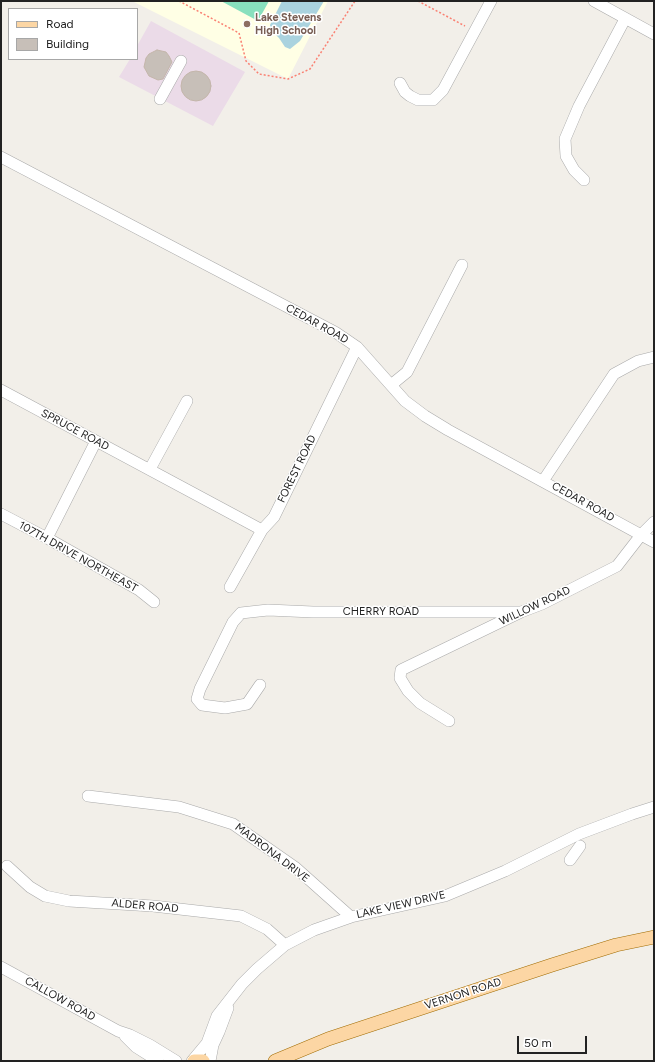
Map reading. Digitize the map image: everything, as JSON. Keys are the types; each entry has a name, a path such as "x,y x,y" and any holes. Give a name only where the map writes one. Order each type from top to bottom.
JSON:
{"main road":[{"name":"VERNON ROAD","path":"275,1061 328,1039 552,965 616,946 654,937"},
{"path":"193,1061 203,1061"}],"street":[{"path":"400,83 405,92 410,96 418,100 433,100 443,90 491,1"},
{"path":"594,1 654,34"},
{"path":"584,180 574,170 566,156 565,138 579,106 625,18"},
{"path":"160,99 181,61"},
{"name":"CEDAR ROAD","path":"1,156 335,332 357,347 406,401 425,416 654,542"},
{"path":"391,385 408,372 462,265"},
{"name":"FOREST ROAD","path":"230,586 262,530 274,517 357,347"},
{"path":"544,481 614,374 638,361 654,357"},
{"name":"SPRUCE ROAD","path":"1,390 262,530"},
{"path":"150,469 187,401"},
{"path":"48,538 96,441"},
{"name":"107TH DRIVE NORTHEAST","path":"1,514 48,538 139,590 154,602"},
{"name":"WILLOW ROAD","path":"449,721 424,706 408,691 400,678 401,670 521,612 542,604 618,566 641,535 654,522"},
{"name":"CHERRY ROAD","path":"260,685 247,704 225,708 202,704 197,699 200,689 233,622 241,613 268,610 312,612 521,612"},
{"name":"MADRONA DRIVE","path":"88,796 179,807 233,824 296,868 351,917"},
{"name":"LAKE VIEW DRIVE","path":"193,1061 207,1043 217,1016 242,984 285,945 314,930 351,917 445,896 505,871 579,834 654,807"},
{"path":"570,860 580,846"},
{"name":"ALDER ROAD","path":"7,866 30,887 45,896 69,900 153,906 241,916 267,929 285,945"},
{"name":"CALLOW ROAD","path":"1,967 118,1030 137,1038 176,1061"},
{"name":"LAKE VIEW DRIVE","path":"210,1061 213,1045 231,1000"},
{"name":"CALLOW ROAD","path":"118,1030 136,1047 158,1061"}],"path":[{"path":"179,1 239,33 246,61 259,74 288,79 310,69 355,1"},
{"path":"418,1 474,31"}],"shaded area":[{"name":"Lake Stevens High School","path":"132,1 328,1 288,79"},
{"path":"151,21 245,72 213,126 119,77 129,60 138,60 138,44"}],"green space":[{"path":"221,1 269,1 258,21"}],"water":[{"path":"282,1 324,1 300,41 290,49 285,47 271,30 270,25"}],"building":[{"path":"157,50 166,52 172,62 163,79 158,80 149,76 144,67 146,58 149,54"},
{"path":"196,71 202,72 210,80 210,92 202,100 196,101 190,100 182,92 181,86 182,80 190,72"}],"place":[{"name":"Lake Stevens High School","path":"247,24"}]}
